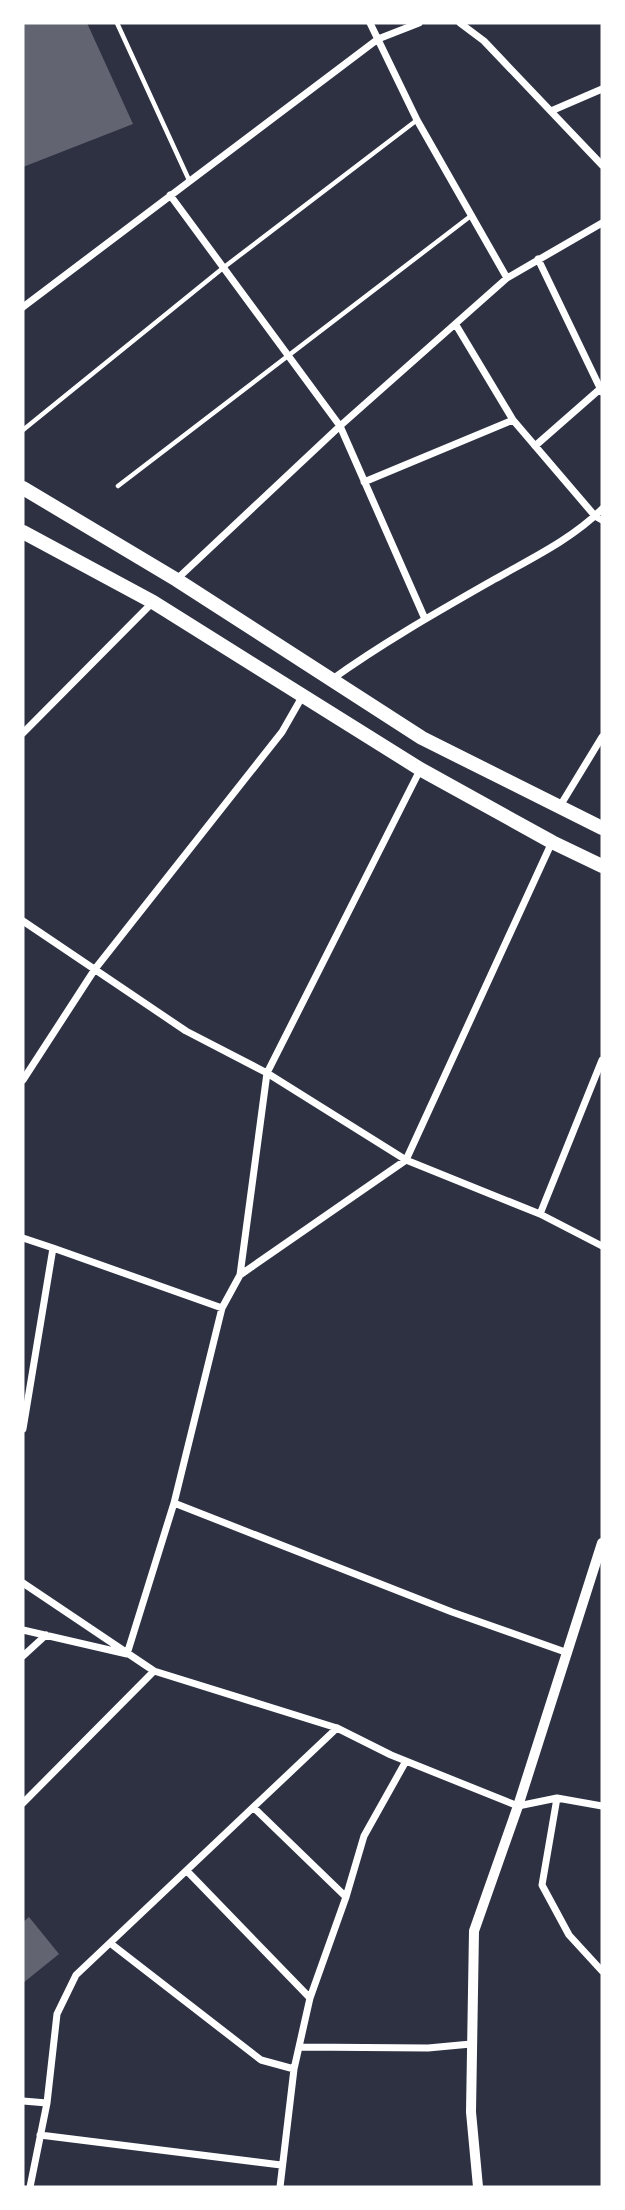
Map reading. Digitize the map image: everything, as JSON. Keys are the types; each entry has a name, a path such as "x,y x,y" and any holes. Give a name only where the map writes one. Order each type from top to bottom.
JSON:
{"main road":[{"path":"23,488 177,580 422,738 602,828"},
{"path":"23,532 153,602 420,769 552,842 602,866"}],"street":[{"path":"370,23 417,120 507,278"},
{"path":"23,307 378,39 419,23"},
{"path":"460,23 484,41 602,166"},
{"path":"551,111 602,89"},
{"path":"170,195 340,426 425,619"},
{"path":"177,580 340,426 507,278 602,223"},
{"path":"535,446 601,390 538,259"},
{"path":"456,325 513,420 599,518"},
{"path":"364,482 513,420"},
{"path":"331,680 425,619 599,518 602,509"},
{"path":"23,733 153,602"},
{"path":"23,1080 25,1069 95,969 282,732 302,696"},
{"path":"560,807 602,737"},
{"path":"127,1654 174,1503 222,1308 240,1275 267,1073 420,769"},
{"path":"240,1275 406,1160 552,842"},
{"path":"23,921 187,1031 267,1073 406,1160 540,1214 602,1246"},
{"path":"540,1214 602,1059"},
{"path":"23,1238 222,1308"},
{"path":"23,1429 54,1248"},
{"path":"174,1503 452,1612 568,1653"},
{"path":"478,2187 471,2112 474,1931 518,1806 602,1543"},
{"path":"23,1583 154,1671 337,1728 406,1761 518,1806 557,1798 602,1806"},
{"path":"23,1630 127,1654"},
{"path":"23,1656 46,1635"},
{"path":"23,1803 154,1671"},
{"path":"30,2187 47,2103 57,2014 76,1975 337,1728"},
{"path":"280,2187 294,2069 310,1998 346,1897 363,1836 406,1761"},
{"path":"557,1798 542,1885 569,1935 602,1971"},
{"path":"254,1808 346,1897"},
{"path":"187,1871 310,1998"},
{"path":"110,1943 261,2060 294,2069"},
{"path":"300,2047 428,2048 471,2044"},
{"path":"23,2101 47,2103"},
{"path":"40,2135 281,2165"}],"lane":[{"path":"117,23 189,180"},
{"path":"23,430 223,268 417,120"},
{"path":"118,486 472,215"}],"building":[{"path":"23,23 87,23 133,124 23,167"},
{"path":"29,1917 59,1954 23,1983 23,1922"}]}
